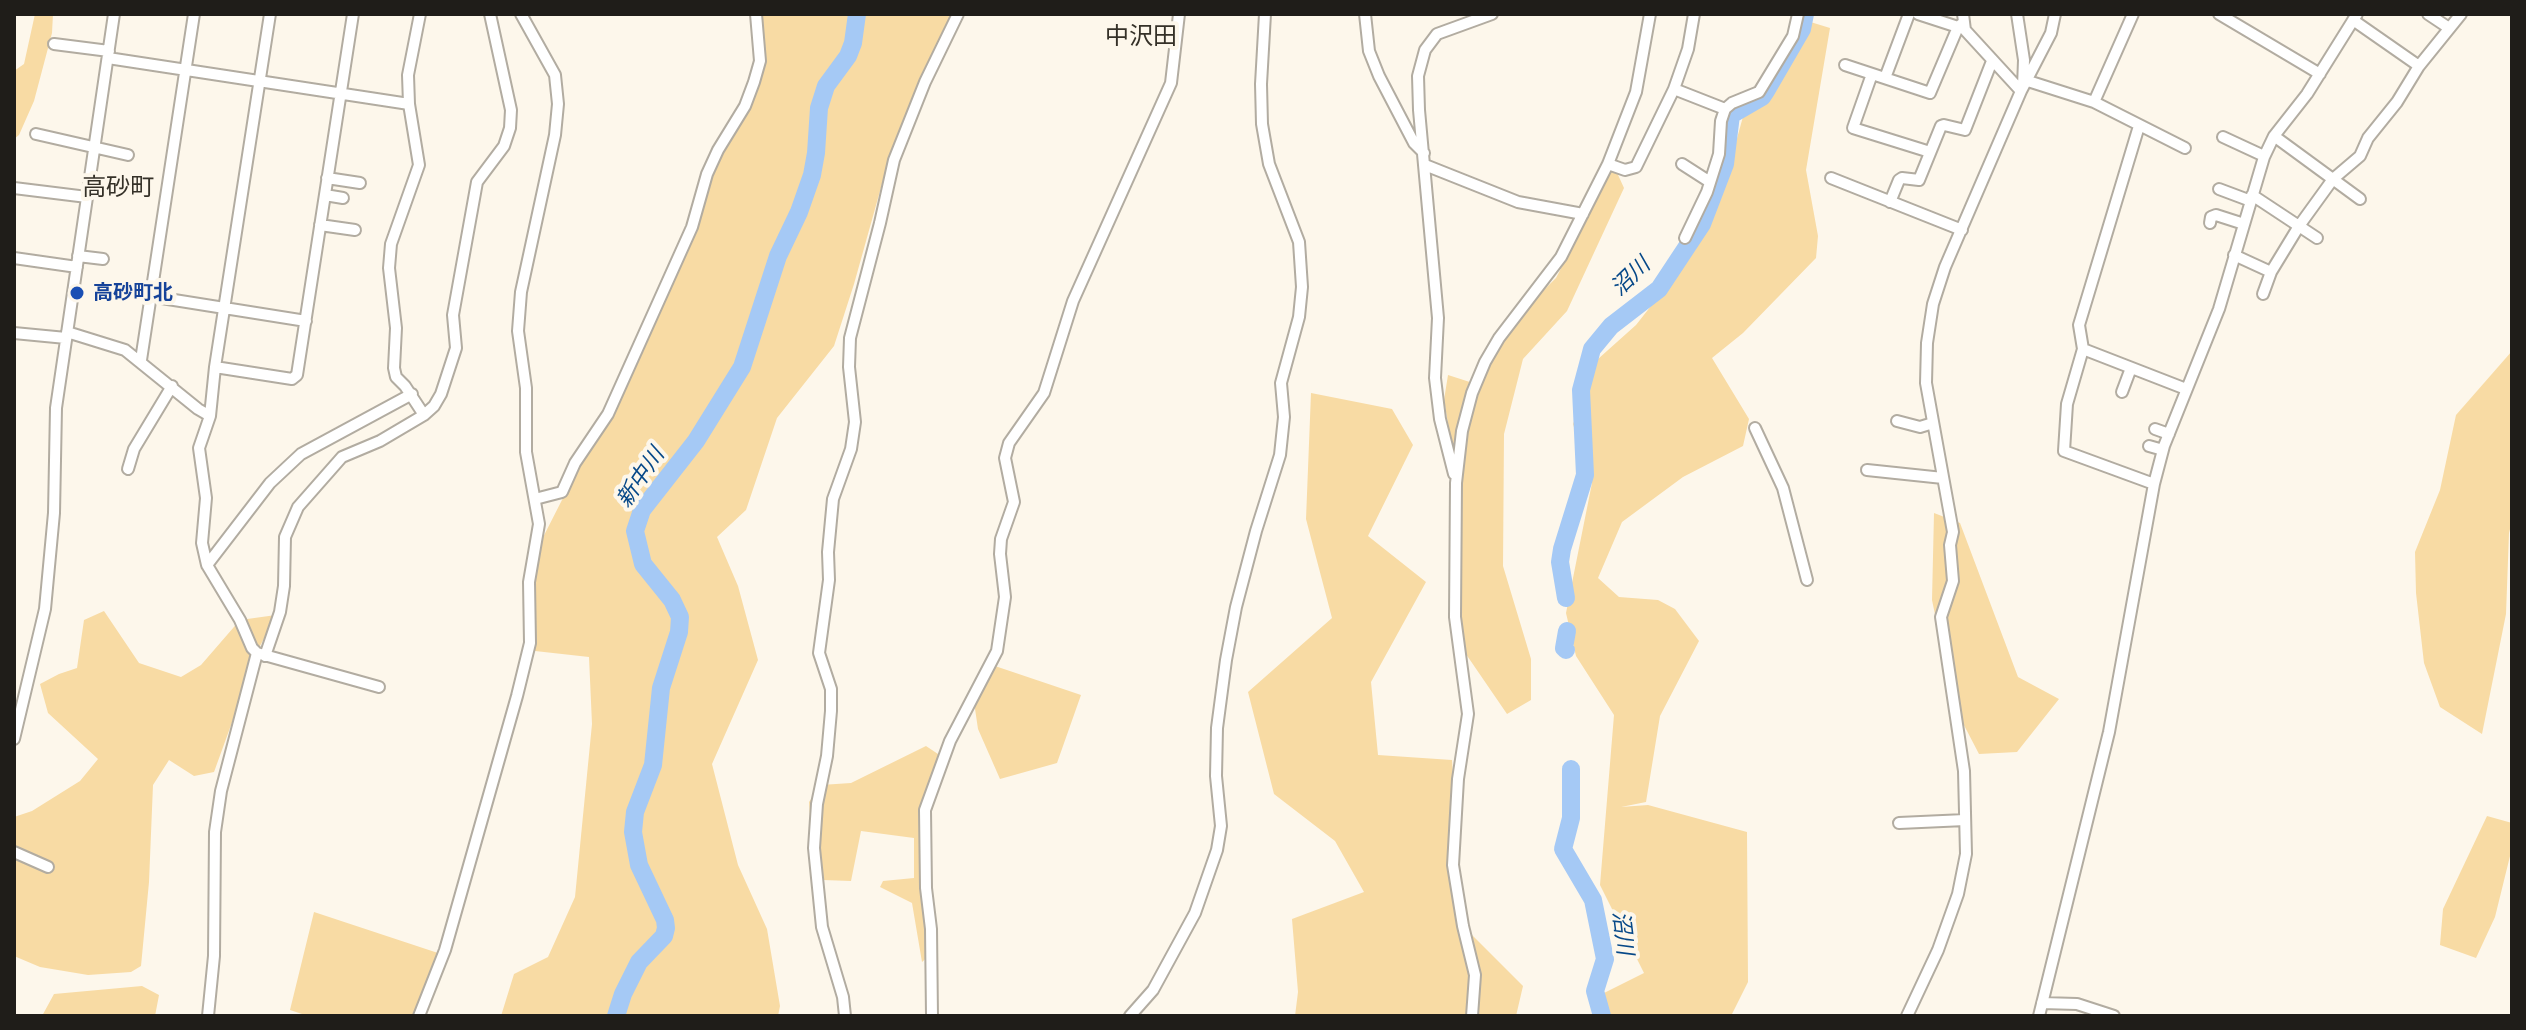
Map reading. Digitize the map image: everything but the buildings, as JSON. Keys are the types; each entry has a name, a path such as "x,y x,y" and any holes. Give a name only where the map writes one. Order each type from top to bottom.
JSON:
{"street":[{"path":"14,739 45,609 54,525 56,408 114,14"},
{"path":"141,360 194,14"},
{"path":"270,14 210,416 199,448 206,498 201,534 207,565 240,620 252,648 261,654 379,687"},
{"path":"215,367 292,379 297,375 353,14"},
{"path":"420,14 408,75 409,104 419,165 391,244 389,268 396,328 396,377 412,394 424,415"},
{"path":"208,1016 214,956 215,832 221,791 261,654 280,612 285,537 298,507 342,457 380,441 434,406 456,348 453,315 477,182 504,146 510,128 511,110 490,14"},
{"path":"419,1016 445,950 530,643 529,582 539,524 526,452 526,388 518,331 521,292 555,135 558,104 555,75 521,14"},
{"path":"535,499 562,492 575,463 608,414 692,227 707,174 745,106 754,82 760,61 756,14"},
{"path":"845,1016 843,997 822,927 814,848 817,804 827,756 831,711 831,689 819,653 829,580 833,499 851,449 855,422 849,367 850,338 894,160 925,82 958,14"},
{"path":"932,1016 925,810 950,741 997,651 1005,597 1001,539 1014,502 1005,458 1009,443 1044,393 1073,301 1171,83 1179,14"},
{"path":"1130,1016 1153,990 1195,913 1217,850 1221,826 1216,776 1217,728 1226,660 1240,592 1280,455 1284,417 1281,383 1296,331 1302,287 1299,242 1269,164 1262,124 1265,14"},
{"path":"1365,14 1369,51 1379,76 1414,143 1424,153"},
{"path":"1456,483 1440,419 1435,378 1438,318 1418,76 1425,50 1437,34 1492,14"},
{"path":"1472,1016 1475,975 1453,865 1458,779 1468,714 1455,617 1456,483 1462,431 1472,393 1485,362 1499,338 1561,257 1608,164 1636,92 1650,14"},
{"path":"1608,164 1625,170 1636,167 1674,89 1688,49 1694,14"},
{"path":"1685,238 1719,154 1725,109 1759,92 1793,36 1798,14"},
{"path":"1885,78 1909,14"},
{"path":"1918,14 1961,22"},
{"path":"2017,14 2024,60 2024,87"},
{"path":"1907,1016 1938,950 1958,894 1966,854 1964,771 1941,617 1953,581 1950,545 1953,532 1926,383 1927,343 1933,304 2024,87 2051,33 2055,14"},
{"path":"2094,102 2133,14"},
{"path":"2219,14 2320,74"},
{"path":"2428,14 2449,28"},
{"path":"2263,294 2271,272 2299,226 2333,179 2360,156 2368,138 2397,102 2419,66 2461,14"},
{"path":"2039,1016 2109,732 2154,484 2176,415 2219,309 2264,156 2274,136 2320,74 2355,17 2419,66"},
{"path":"1845,65 1930,93 1961,22"},
{"path":"1961,22 1992,61 2024,87 2094,102 2185,148"},
{"path":"54,44 185,70 409,104"},
{"path":"1890,202 1899,180 1919,180 1941,126 1965,130 1992,61"},
{"path":"1872,74 1853,128 1930,152"},
{"path":"1674,89 1725,109"},
{"path":"2139,126 2079,325 2083,349 2067,404 2064,451 2154,484"},
{"path":"36,134 128,155"},
{"path":"2274,136 2360,199"},
{"path":"2223,137 2264,156"},
{"path":"1682,164 1710,182"},
{"path":"1425,165 1518,202 1583,214"},
{"path":"327,178 360,183"},
{"path":"1831,178 1962,230"},
{"path":"14,188 87,197"},
{"path":"2219,189 2252,198 2317,238"},
{"path":"325,195 343,198"},
{"path":"2210,223 2211,217 2216,215 2244,224"},
{"path":"320,225 355,230"},
{"path":"2234,255 2271,272"},
{"path":"14,258 78,262 103,259"},
{"path":"149,296 306,321"},
{"path":"14,333 66,335 112,344 141,360 210,416"},
{"path":"2083,349 2186,389"},
{"path":"2122,392 2131,368"},
{"path":"128,469 134,449 172,386"},
{"path":"207,565 270,483 301,454 412,394"},
{"path":"2163,411 2176,415"},
{"path":"1897,421 1920,427 1933,423"},
{"path":"1755,428 1783,488 1807,580"},
{"path":"2155,429 2169,434"},
{"path":"2149,446 2163,450"},
{"path":"1867,470 1943,478"},
{"path":"1899,823 1965,820"},
{"path":"14,852 48,867"},
{"path":"2042,1003 2077,1004 2114,1016"}],"shaded area":[{"path":"35,14 53,14 52,33 34,101 19,135 14,139 14,71 24,64"},
{"path":"760,14 954,14 887,166 834,346 777,418 746,510 717,537 738,586 758,660 712,764 738,865 767,929 780,1006 778,1016 501,1016 514,974 548,957 575,897 592,724 589,657 535,651 534,555 621,384 690,234 707,174 758,89 763,64"},
{"path":"1804,20 1830,28 1806,170 1818,236 1816,258 1743,333 1712,358 1749,419 1743,446 1683,477 1622,522 1598,578 1619,597 1658,600 1675,609 1699,641 1660,716 1646,802 1621,807 1648,805 1747,832 1748,982 1731,1016 1595,1016 1592,999 1644,973 1600,885 1614,715 1576,656 1566,613 1592,483 1573,424 1598,359 1636,325 1695,250 1744,113 1794,59"},
{"path":"1614,166 1624,188 1567,311 1523,359 1504,434 1503,566 1531,659 1531,700 1507,714 1457,641 1457,476 1444,400 1448,375 1476,384 1490,343 1556,278"},
{"path":"2512,351 2512,521 2506,614 2482,734 2440,707 2424,663 2415,552 2440,490 2456,415"},
{"path":"1311,393 1392,409 1413,445 1368,536 1426,582 1371,682 1378,755 1452,760 1463,926 1523,986 1516,1016 1295,1016 1298,992 1292,919 1364,892 1335,841 1274,794 1248,692 1332,618 1306,519"},
{"path":"1934,513 1960,523 2018,677 2059,699 2017,752 1979,754 1954,706 1932,600"},
{"path":"104,611 139,663 181,677 201,665 240,620 276,615 259,648 214,772 194,776 169,760 153,785 149,882 141,966 131,972 88,975 40,967 14,956 14,817 32,811 80,781 98,759 48,713 40,684 77,668 84,620"},
{"path":"995,666 1081,695 1057,763 1000,779 978,729 974,702"},
{"path":"926,746 941,756 925,810 932,953 922,962 912,903 880,887 883,881 914,878 914,838 861,831 851,881 823,880 813,861 809,802 821,785 851,783"},
{"path":"2487,816 2512,823 2512,848 2495,917 2476,958 2440,945 2443,909"},
{"path":"314,912 441,954 418,1016 308,1016 290,1010"},
{"path":"142,986 159,995 155,1016 42,1016 54,994"}],"waterway":[{"name":"新中川","path":"616,1016 639,962 664,936 666,928 639,865 633,832 635,812 653,765 661,688 679,632 680,617 672,600 643,564 635,531 642,510 696,441 742,367 778,256 812,175 819,108 826,86 848,56 857,14"},
{"name":"沼川","path":"1566,598 1560,562 1585,475 1581,390 1592,349 1611,326 1659,289 1702,224 1725,164 1731,115 1762,97 1802,29 1805,14"},
{"name":"沼川","path":"1566,650 1567,631"},
{"name":"沼川","path":"1571,769 1571,818 1563,849 1593,900 1605,959 1595,991 1602,1016"}],"place":[{"name":"高砂町北","path":"77,293"}],"district":[{"name":"中沢田","path":"1141,37"},
{"name":"高砂町","path":"118,188"}]}
